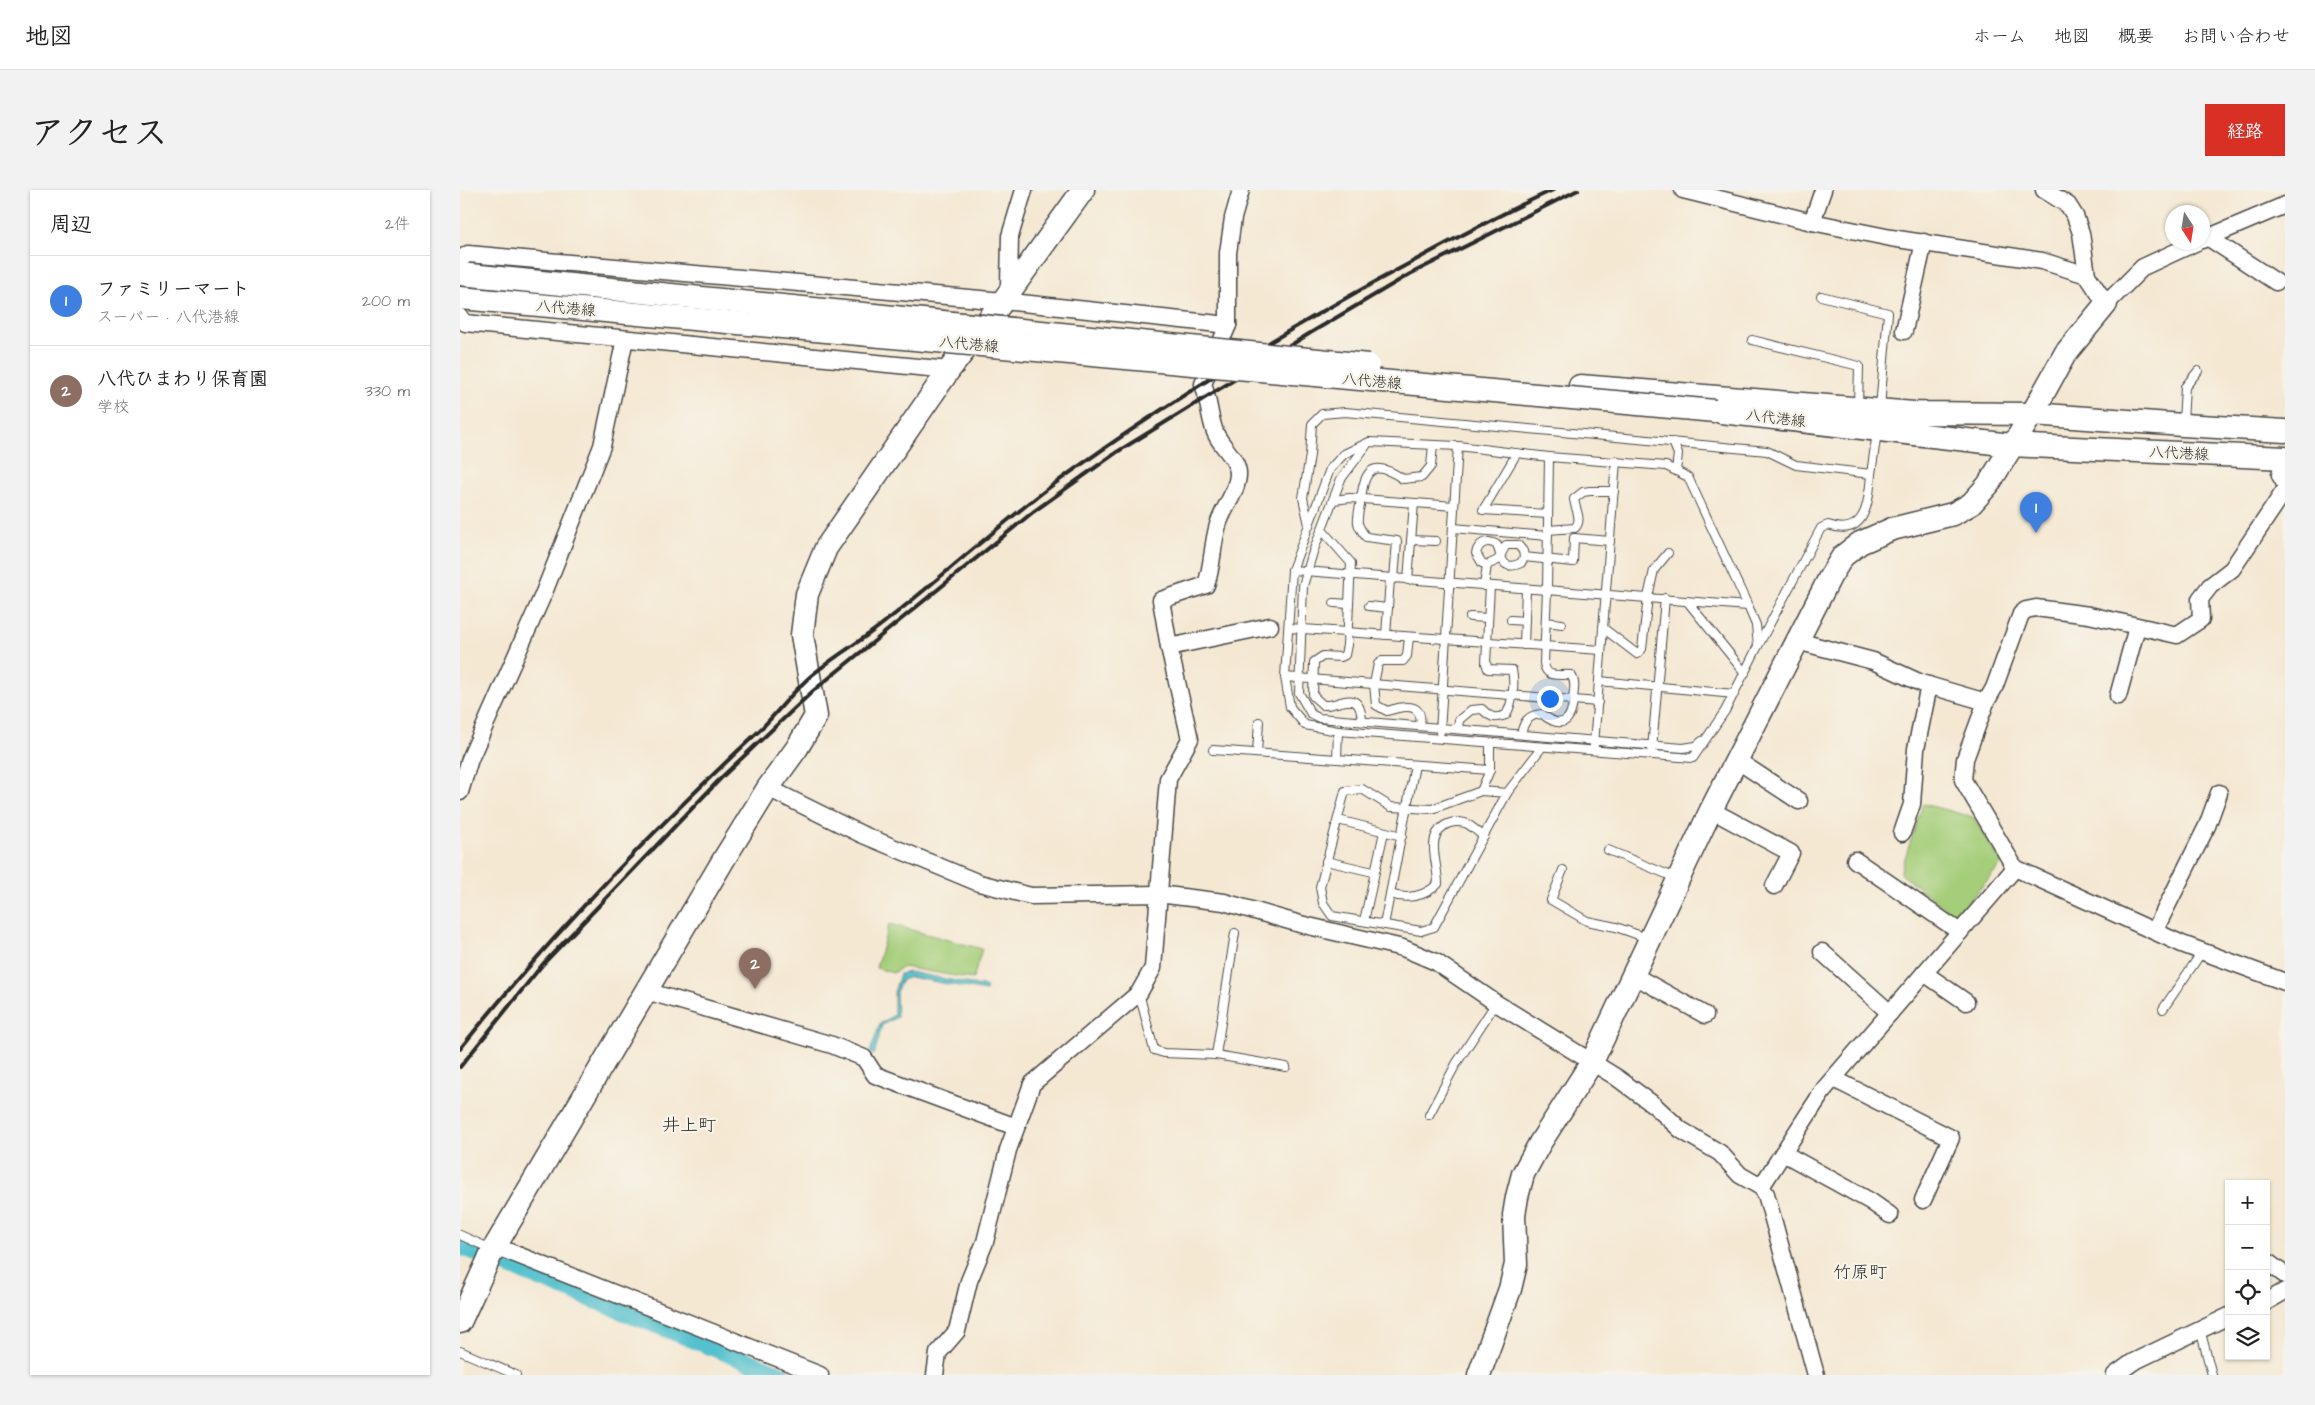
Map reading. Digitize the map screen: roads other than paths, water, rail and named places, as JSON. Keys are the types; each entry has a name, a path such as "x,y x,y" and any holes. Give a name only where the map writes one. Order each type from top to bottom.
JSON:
{"main road":[{"path":"461,1321 494,1248 768,788 797,748 816,716 802,635 807,594 826,548 949,370 1003,301 1083,190"},
{"name":"八代港線","path":"460,274 872,325 1715,411 1872,416 1914,413 2032,414 2285,430"},
{"name":"八代港線","path":"460,298 872,325 1580,386 1872,416 2011,445 2284,458"},
{"path":"1479,1375 1510,1289 1516,1264 1514,1216 1523,1174 1540,1143 1592,1062 1711,810 1797,641 1843,556 1860,543 1892,529 1953,514 1971,504 1988,485 2011,445 2032,414 2065,354 2106,304"}],"street":[{"path":"1003,301 1009,287 1010,236 1024,190"},
{"path":"935,1375 938,1353 957,1331 969,1281 985,1242 1008,1150 1032,1084 1139,993 1153,968 1168,779 1190,739 1169,647 1161,600 1206,585 1212,569 1218,525 1236,484 1238,474 1234,462 1215,433 1208,396 1203,384 1228,324 1228,253 1233,218 1241,190"},
{"path":"1683,190 1812,222 2042,261 2087,275"},
{"path":"1812,222 1823,190"},
{"path":"2044,190 2067,195 2081,233 2087,275 2106,304 2143,267 2181,250"},
{"path":"2210,237 2285,205"},
{"path":"1904,331 1924,242"},
{"path":"2210,244 2276,282"},
{"path":"460,259 468,254 1003,301 1228,324"},
{"path":"460,317 465,323 949,370"},
{"path":"460,792 470,759 543,595 602,446 625,339"},
{"path":"2284,458 2280,476 2285,484"},
{"path":"2285,490 2232,569 2210,586 2200,599 2201,618 2177,635 2089,615 2036,608 2026,610 2021,614 1965,759 1963,780 2015,868 2202,952 2285,982"},
{"path":"1169,647 1270,626"},
{"path":"2118,696 2137,627"},
{"path":"1797,641 1873,661 1929,685 1986,702"},
{"path":"1902,833 1912,804 1916,749 1929,685"},
{"path":"1738,760 1799,801"},
{"path":"768,788 861,834 979,883 1032,896 1158,894 1224,902 1300,924 1404,948 1436,962 1496,1003 1592,1062 1654,1105 1681,1130 1720,1153 1740,1174 1761,1187 1766,1194 1816,1375"},
{"path":"2154,930 2207,826 2219,793"},
{"path":"1711,810 1791,854 1774,886"},
{"path":"1854,860 1960,932"},
{"path":"1761,1187 1825,1088 2015,868"},
{"path":"1822,952 1890,1013"},
{"path":"1924,974 1966,1002"},
{"path":"1633,975 1704,1015"},
{"path":"646,991 832,1045 864,1058 875,1075 1016,1128"},
{"path":"1834,1079 1951,1138 1930,1195"},
{"path":"1783,1153 1870,1201 1890,1215"},
{"path":"494,1248 820,1375"},
{"path":"2270,1264 2285,1275"},
{"path":"2270,1300 2285,1291"},
{"path":"2115,1375 2133,1362 2225,1318"}],"lane":[{"path":"1758,646 1756,625 1688,477 1666,466 1616,460 1549,457 1458,446 1369,442 1344,454 1330,469 1292,570 1285,677 1290,707 1304,725 1338,731 1594,752 1693,758 1734,694 1821,528 1828,525 1839,528 1847,527 1856,523 1864,515 1869,503 1872,416 1888,314 1821,296"},
{"path":"1752,340 1859,366 1872,416"},
{"path":"2183,425 2185,387 2198,371"},
{"path":"1309,525 1303,498 1310,455 1312,424 1322,414 1345,412 1767,450 1796,465 1871,474"},
{"path":"1369,442 1341,479 1303,586 1299,693 1310,714 1319,718 1684,748 1696,746 1709,735"},
{"path":"1673,442 1678,454 1676,471"},
{"path":"1386,635 1397,541 1366,537 1358,522 1362,481 1375,469 1384,468 1403,479 1422,477 1431,466 1434,445"},
{"path":"1439,739 1458,446"},
{"path":"1518,453 1483,510 1548,514"},
{"path":"1521,734 1526,719 1533,714 1542,714 1554,722 1564,722 1572,713 1574,680 1571,675 1549,674 1545,671 1549,457"},
{"path":"1594,752 1616,460"},
{"path":"1453,528 1548,533 1575,528 1578,525 1579,517 1574,499 1583,492 1614,491"},
{"path":"1333,500 1361,499 1454,506"},
{"path":"1408,580 1414,503"},
{"path":"1322,530 1351,563 1348,633 1345,654 1341,657 1323,656 1314,662 1313,696 1317,702 1327,706 1340,701 1354,703 1360,709 1362,721"},
{"path":"1524,557 1548,561 1573,562 1574,538 1610,541"},
{"path":"1411,540 1436,541"},
{"path":"1487,565 1477,558 1478,547 1485,541 1492,541 1498,545 1500,554 1502,560 1507,566 1512,567 1521,562 1524,557 1523,551 1518,546 1506,545 1500,554 1498,560 1487,565"},
{"path":"1603,628 1638,654 1642,649 1648,597 1654,570 1668,553"},
{"path":"1458,729 1459,720 1471,710 1482,709 1495,718 1506,715 1512,696 1512,670 1488,669 1487,565"},
{"path":"1292,570 1450,584 1666,598 1748,606"},
{"path":"1524,645 1526,589"},
{"path":"1652,756 1666,598"},
{"path":"1687,601 1745,673"},
{"path":"1334,603 1349,604"},
{"path":"1369,606 1388,608"},
{"path":"1470,617 1488,618"},
{"path":"1511,620 1525,621"},
{"path":"1546,622 1562,624"},
{"path":"1289,628 1601,650"},
{"path":"1409,637 1407,656 1403,661 1382,661 1378,664 1374,684 1376,705 1387,711 1407,706 1413,708 1419,713 1420,726"},
{"path":"1285,677 1598,702"},
{"path":"1599,681 1734,694"},
{"path":"1257,753 1259,722"},
{"path":"1337,759 1338,731"},
{"path":"1481,792 1490,770 1490,743"},
{"path":"1507,793 1481,792 1432,809 1391,807 1362,788 1345,791 1320,887 1323,903 1332,916 1421,931 1434,927 1507,793 1542,747"},
{"path":"1213,750 1490,770"},
{"path":"1384,925 1415,765"},
{"path":"1338,820 1402,836"},
{"path":"1390,894 1411,897 1428,892 1438,884 1438,868 1433,845 1438,830 1446,824 1465,823 1484,837"},
{"path":"1364,921 1373,872 1384,832"},
{"path":"1608,850 1678,878"},
{"path":"1326,861 1373,872"},
{"path":"1563,870 1551,900 1587,921 1616,927 1649,939"},
{"path":"1216,1055 1235,933"},
{"path":"2163,1009 2202,952"},
{"path":"1139,993 1154,1050 1164,1053 1216,1055 1286,1066"},
{"path":"1429,1115 1456,1064 1496,1003"},
{"path":"460,1234 494,1248"},
{"path":"2200,1330 2212,1375"},
{"path":"460,1351 516,1375"}],"water":[{"path":"909,972 987,987 986,991 910,977 902,980 896,992 897,1017 882,1025 874,1055 870,1052 880,1024 894,1015 894,992 900,974"}],"waterway":[{"path":"460,1246 782,1375"}],"railway":[{"path":"460,1049 530,965 603,885 759,731 805,681 886,621 1029,503 1131,430 1214,376 1298,325 1489,221 1553,190"},
{"path":"460,1067 543,964 723,776 813,691 1033,512 1117,452 1410,274 1578,190"}],"place":[{"name":"ファミリーマート","path":"2036,533"},
{"name":"八代ひまわり保育園","path":"755,989"}],"district":[{"name":"井上町","path":"689,1125"},
{"name":"竹原町","path":"1860,1272"}]}
